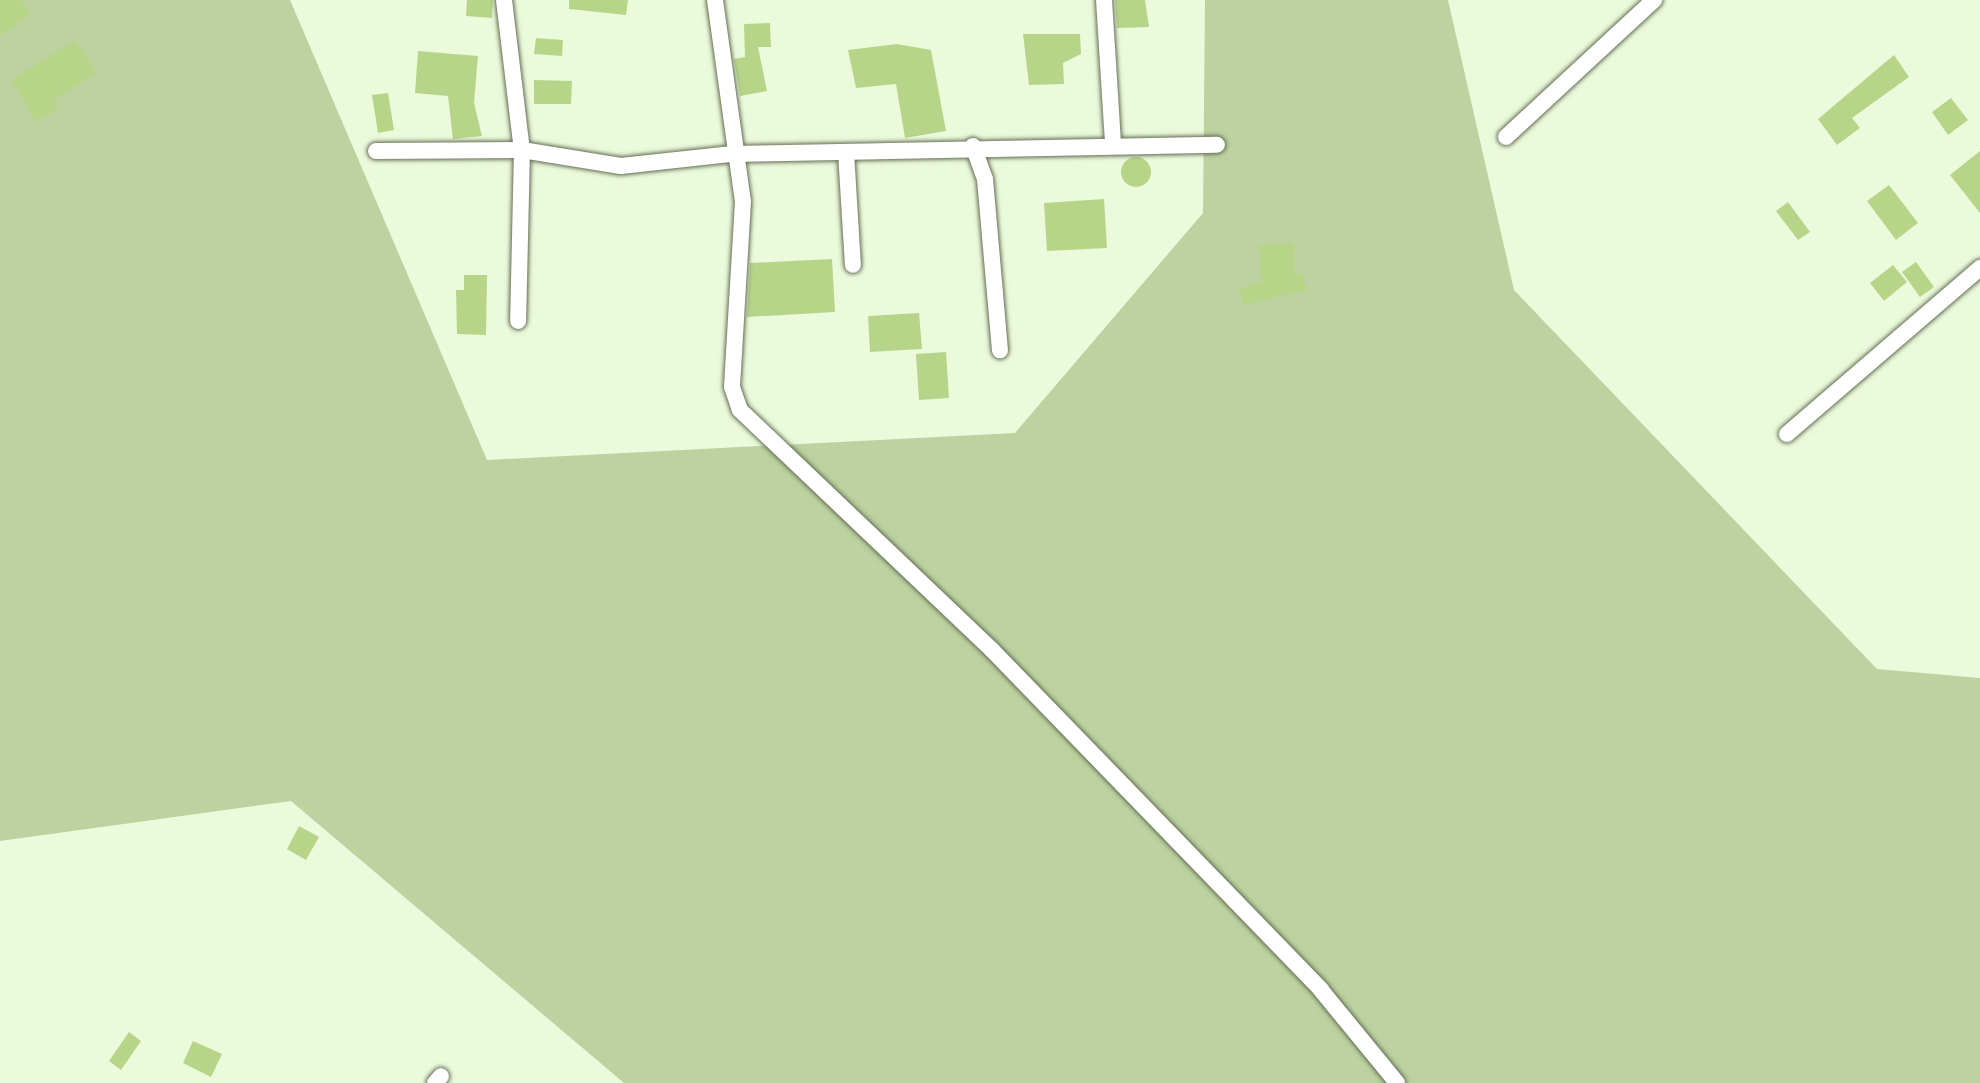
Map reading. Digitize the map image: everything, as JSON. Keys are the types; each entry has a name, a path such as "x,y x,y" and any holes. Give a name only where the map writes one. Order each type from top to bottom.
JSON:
{"street":[{"path":"504,0 522,150 518,321"},
{"path":"715,0 732,154 743,201 732,387 740,410 992,650 1321,990 1397,1083"},
{"path":"1104,0 1113,144"},
{"path":"1506,137 1654,0"},
{"path":"376,151 522,150 621,166 732,154 973,146 1217,145"},
{"path":"973,146 985,179 1000,350"},
{"path":"846,152 853,265"},
{"path":"1787,434 1980,268"}],"green space":[{"path":"0,0 290,0 487,460 1015,433 1203,213 1205,0 1448,0 1514,290 1877,669 1980,678 1980,1083 624,1083 291,801 0,841"}],"building":[{"path":"0,0 21,0 31,14 0,35"},
{"path":"467,0 493,0 492,18 466,16"},
{"path":"569,0 628,0 626,15 569,9"},
{"path":"1115,0 1145,0 1149,27 1117,28"},
{"path":"770,23 771,47 758,47 767,91 740,96 734,59 745,57 744,24"},
{"path":"1023,34 1080,34 1081,54 1063,63 1064,84 1029,85"},
{"path":"536,38 563,40 562,56 534,54"},
{"path":"75,40 97,72 54,101 58,109 36,122 11,80"},
{"path":"897,44 931,50 946,131 905,138 896,84 856,88 848,50"},
{"path":"418,51 478,56 474,103 482,136 453,139 448,96 415,93"},
{"path":"1894,55 1909,77 1852,118 1860,128 1837,145 1818,119"},
{"path":"534,80 572,81 571,104 534,104"},
{"path":"388,93 394,130 378,133 372,95"},
{"path":"1951,98 1968,120 1948,135 1932,112"},
{"path":"1980,151 1980,213 1950,175"},
{"path":"1136,157 1146,162 1151,172 1146,182 1136,187 1126,182 1121,172 1126,162"},
{"path":"1889,185 1918,223 1896,240 1867,201"},
{"path":"1104,199 1107,248 1047,251 1044,203"},
{"path":"1788,202 1810,232 1798,240 1776,211"},
{"path":"1293,243 1295,275 1302,273 1307,290 1244,305 1239,288 1261,283 1259,245"},
{"path":"832,259 835,312 747,317 750,263"},
{"path":"1916,262 1934,287 1920,297 1902,272"},
{"path":"1893,265 1907,282 1884,301 1870,283"},
{"path":"464,275 487,275 486,335 457,334 456,290 464,290"},
{"path":"919,313 922,349 870,352 868,316"},
{"path":"946,352 949,398 919,400 916,354"},
{"path":"299,826 319,837 306,860 287,849"},
{"path":"129,1032 141,1041 121,1070 109,1061"},
{"path":"193,1041 222,1054 211,1077 183,1063"}]}
